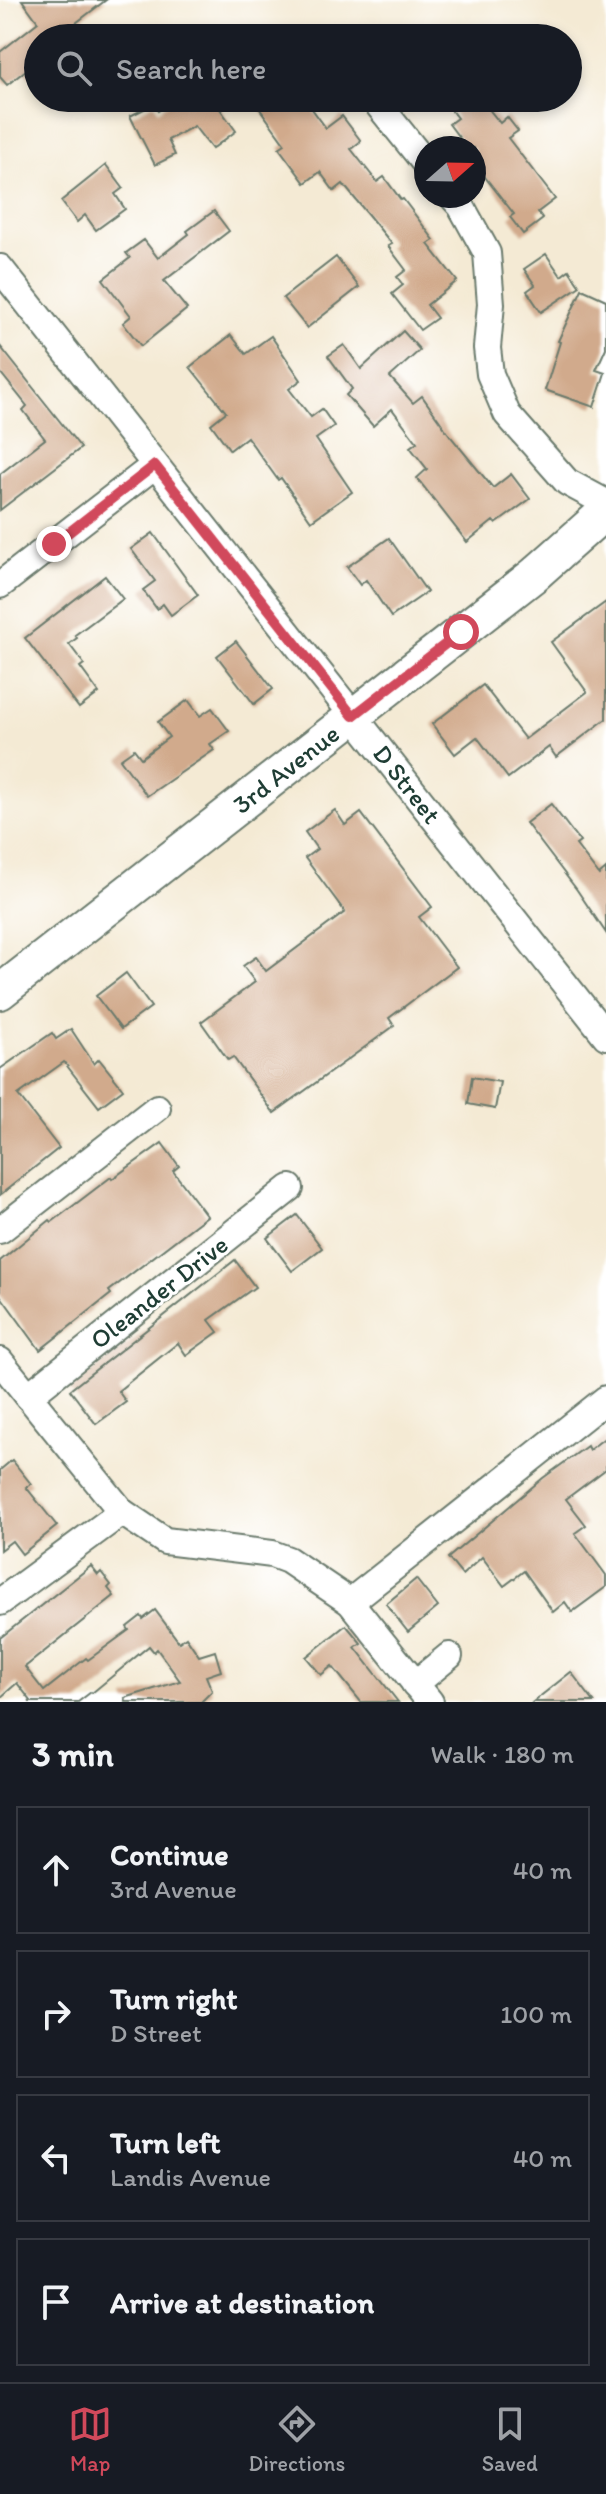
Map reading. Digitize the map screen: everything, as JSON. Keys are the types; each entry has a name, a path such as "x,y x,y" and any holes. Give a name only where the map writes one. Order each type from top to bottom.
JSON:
{"main road":[{"name":"3rd Avenue","path":"0,992 534,575 606,511"}],"street":[{"path":"384,112 414,149"},
{"path":"462,208 487,253 491,304 487,348 490,374 507,414 567,482 606,503"},
{"name":"D Street","path":"0,268 606,1036"},
{"path":"0,585 155,465"},
{"path":"0,1230 157,1108"},
{"name":"Oleander Drive","path":"28,1396 290,1188"},
{"path":"0,1361 122,1512 165,1541 272,1554 288,1560 350,1602 422,1693 449,1656"},
{"path":"350,1602 606,1399"},
{"path":"0,1602 122,1512"}],"building":[{"path":"22,0 106,0 75,24 35,24 38,22"},
{"path":"24,33 24,72 7,85 0,77 0,52"},
{"path":"138,112 222,112 236,131 212,149 194,126 168,140 175,155 155,165 130,116"},
{"path":"262,112 314,112 326,128 342,116 361,141 351,149 377,182 384,177 403,199 434,240 428,244 457,281 427,305 437,318 420,330 392,294 403,285 397,277 406,270 388,246 392,244 343,184 334,191 320,172 305,183 279,148 285,144"},
{"path":"452,112 491,112 500,123 507,117 518,131 508,138 555,199 538,212 543,219 523,234 510,217 514,214 486,178 486,136 458,136 449,124 457,118"},
{"path":"106,165 123,188 115,194 125,209 96,230 85,215 77,222 61,201"},
{"path":"214,211 229,231 164,281 187,309 141,346 123,323 131,316 103,279 130,258 126,253 144,240 158,258"},
{"path":"546,254 561,276 569,270 580,286 541,312 527,291 535,285 524,269"},
{"path":"336,257 359,287 307,328 283,298"},
{"path":"582,289 606,300 606,348 596,370 605,373 594,407 545,390 558,341"},
{"path":"403,331 420,350 390,377 413,403 422,396 493,488 511,474 530,499 496,524 493,521 467,542 417,478 427,469 410,447 417,442 392,409 373,426 346,395 352,389 328,356 344,345 361,369"},
{"path":"231,335 246,354 271,336 301,380 289,389 311,417 322,409 334,426 316,439 352,492 311,521 247,437 230,450 211,424 226,412 190,367"},
{"path":"0,346 81,448 0,510 0,474 45,439 23,410 27,406 0,372"},
{"path":"153,533 198,595 171,615 163,604 157,609 143,590 155,581 131,549"},
{"path":"389,538 427,592 391,617 366,580 360,585 347,567"},
{"path":"105,576 123,599 75,635 77,638 69,644 84,664 80,667 99,693 79,708 25,638"},
{"path":"606,602 606,719 556,757 549,747 508,778 477,737 455,754 432,724 483,685 525,739 587,692 551,642"},
{"path":"236,641 273,689 254,704 217,656"},
{"path":"188,700 200,716 212,708 229,731 210,744 214,750 147,796 120,759 134,749 141,758 169,737 158,722"},
{"path":"551,804 580,842 576,845 599,875 606,869 606,933 526,823"},
{"path":"335,810 345,825 361,813 432,907 419,917 457,967 389,1018 394,1026 274,1113 233,1057 228,1060 201,1022 255,982 243,966 256,957 266,971 345,912 305,858 317,849 305,832"},
{"path":"126,973 151,1007 121,1029 96,996"},
{"path":"71,1029 94,1064 99,1059 123,1089 99,1107 64,1062 18,1095 59,1148 0,1195 0,1069 52,1033 56,1039"},
{"path":"472,1077 500,1082 495,1109 468,1104"},
{"path":"162,1143 179,1166 173,1171 207,1216 109,1291 111,1294 40,1350 0,1295 0,1261 50,1220 52,1222"},
{"path":"297,1215 322,1248 292,1271 267,1238"},
{"path":"235,1260 255,1287 209,1320 218,1332 186,1355 178,1343 118,1391 126,1402 96,1424 70,1390"},
{"path":"606,1437 606,1469 566,1499 586,1525 575,1533 606,1575 606,1587 572,1612 565,1602 553,1612 524,1571 504,1586 482,1557 462,1575 448,1558 543,1478 587,1446 589,1450"},
{"path":"12,1460 31,1484 26,1487 57,1526 22,1554 12,1541 0,1550 0,1470"},
{"path":"91,1566 98,1575 101,1572 111,1585 108,1588 114,1596 25,1667 44,1691 129,1630 127,1627 141,1616 143,1619 155,1610 179,1642 186,1637 199,1656 215,1651 221,1671 206,1676 212,1691 201,1702 126,1702 125,1698 180,1681 157,1649 154,1652 149,1646 78,1702 29,1702 17,1683 0,1698 0,1638"},
{"path":"416,1579 438,1607 408,1632 386,1604"},
{"path":"346,1625 361,1643 355,1647 398,1702 361,1702 332,1666 321,1675 306,1657"},
{"path":"571,1672 594,1702 533,1702"}],"route":[{"path":"54,544 155,465 353,716 461,632"}]}
